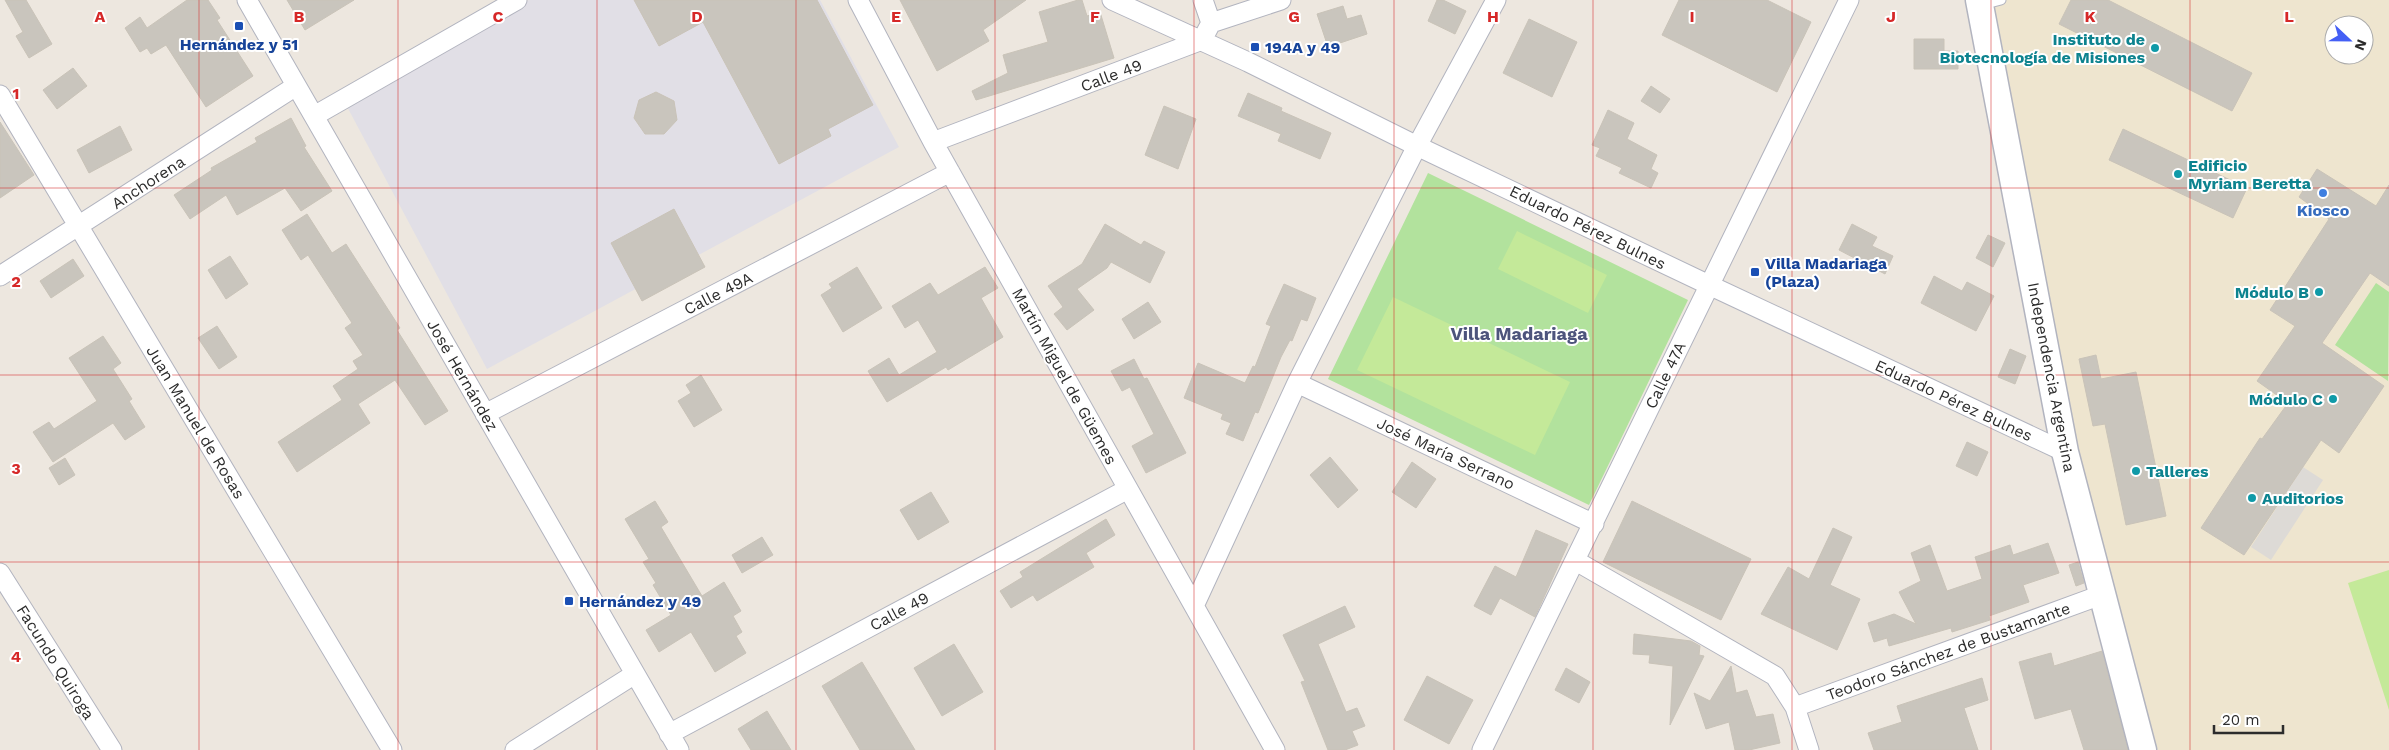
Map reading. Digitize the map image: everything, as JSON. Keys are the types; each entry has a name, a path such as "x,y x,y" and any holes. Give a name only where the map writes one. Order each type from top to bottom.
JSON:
{"main road":[{"name":"Independencia Argentina","path":"1987,2 2066,452 2101,595 2144,750"}],"street":[{"name":"José Hernández","path":"247,0 674,742"},
{"path":"314,116 517,0"},
{"name":"Martín Miguel de Güemes","path":"858,0 933,142 1274,750"},
{"name":"Eduardo Pérez Bulnes","path":"1112,0 1202,40 1417,146 1708,285 2066,452"},
{"path":"1202,0 1210,23 1202,40"},
{"path":"1210,23 1281,0"},
{"path":"1194,606 1297,383 1417,146 1496,0"},
{"name":"Calle 47A","path":"1482,750 1849,0"},
{"name":"Calle 49","path":"933,142 1202,40"},
{"name":"Anchorena","path":"0,276 296,86"},
{"name":"Juan Manuel de Rosas","path":"0,95 392,750"},
{"name":"Calle 49A","path":"485,414 950,172"},
{"name":"José María Serrano","path":"1297,383 1594,524"},
{"name":"Calle 49","path":"674,742 1128,489"},
{"path":"1576,561 1775,676 1795,707 1809,750"},
{"name":"Facundo Quiroga","path":"0,573 112,750"},
{"name":"Teodoro Sánchez de Bustamante","path":"1795,707 2101,595"},
{"path":"515,750 635,674"}],"shaded area":[{"path":"529,0 820,0 899,147 487,369 344,101"},
{"path":"1984,0 2389,0 2389,750 2158,750 2091,506"},
{"path":"2303,467 2323,480 2271,560 2251,547"}],"green space":[{"path":"1428,173 1688,300 1589,505 1328,379"},
{"path":"1517,231 1607,275 1588,313 1498,269"},
{"path":"2376,283 2389,292 2388,381 2335,345"},
{"path":"1393,297 1570,382 1535,455 1357,370"},
{"path":"2389,570 2389,710 2348,583"}],"building":[{"path":"5,0 26,0 52,44 29,58 16,36 23,32"},
{"path":"187,0 208,0 220,18 217,20 253,76 206,107 166,45 151,54 147,48 140,52 125,28 140,17 147,28"},
{"path":"287,0 354,0 305,30"},
{"path":"634,0 817,0 873,105 828,129 831,136 779,164 703,22 659,46"},
{"path":"900,0 1026,0 983,30 989,41 937,71"},
{"path":"1082,0 1087,16 1100,12 1114,58 976,100 972,91 1008,73 1003,55 1048,42 1039,12"},
{"path":"1437,0 1443,0 1466,11 1455,34 1428,21"},
{"path":"1679,0 1767,0 1811,22 1777,92 1662,35"},
{"name":"Instituto de Biotecnología de Misiones","path":"2071,0 2108,0 2252,73 2232,111 2059,24"},
{"path":"1343,6 1347,19 1361,15 1367,34 1328,47 1317,14"},
{"path":"1529,19 1577,42 1552,97 1503,73"},
{"path":"1914,39 1944,39 1944,51 1958,51 1958,69 1914,69"},
{"path":"73,68 87,86 57,109 43,90"},
{"path":"1651,86 1670,99 1660,113 1641,101"},
{"path":"656,92 674,101 677,120 664,134 645,134 634,118 639,100"},
{"path":"1248,93 1282,108 1281,111 1331,133 1320,159 1278,141 1281,134 1238,116"},
{"path":"1164,106 1196,119 1178,169 1145,155"},
{"path":"1608,110 1634,123 1627,139 1657,155 1651,169 1658,173 1651,188 1619,173 1622,168 1596,156 1600,148 1592,145"},
{"path":"291,118 306,146 304,147 332,191 301,211 285,188 237,215 226,195 190,219 174,195 212,170 211,168 257,142 255,138"},
{"path":"0,122 34,175 0,198"},
{"path":"120,126 132,150 89,173 77,150"},
{"name":"Edificio Myriam Beretta","path":"2123,129 2247,188 2233,218 2109,160"},
{"path":"2317,169 2376,206 2389,185 2389,286 2370,273 2322,343 2384,386 2339,453 2321,440 2244,555 2201,528 2260,438 2262,439 2288,403 2257,381 2295,326 2270,310 2329,219 2299,197"},
{"path":"674,209 705,267 642,301 611,243"},
{"path":"307,214 332,253 346,244 400,328 397,330 448,411 425,425 395,380 358,404 370,423 297,472 278,442 342,400 333,386 358,369 353,361 363,355 345,328 352,323 308,255 301,260 282,230"},
{"path":"1105,224 1141,245 1144,241 1165,252 1150,283 1111,262 1107,268 1077,289 1094,310 1067,330 1054,314 1063,307 1048,286 1082,264"},
{"path":"1852,224 1877,237 1872,246 1893,256 1885,274 1839,250"},
{"path":"1988,235 2005,243 1993,267 1976,258"},
{"path":"230,256 248,284 226,299 208,270"},
{"path":"73,259 84,276 51,298 40,281"},
{"path":"857,267 882,308 843,332 821,295 832,288 829,284"},
{"path":"985,267 998,288 981,298 1003,337 948,370 946,367 887,402 868,371 889,358 899,375 937,352 918,320 905,328 892,306 930,283 938,295"},
{"path":"1934,276 1962,291 1967,282 1994,296 1976,331 1921,303"},
{"path":"1284,284 1316,298 1307,321 1301,319 1292,341 1290,340 1281,357 1258,413 1255,412 1243,441 1226,434 1231,423 1221,419 1223,414 1184,398 1198,363 1245,383 1253,366 1255,367 1271,326 1266,324"},
{"path":"1148,302 1161,322 1134,339 1122,319"},
{"path":"217,326 237,357 219,369 198,338"},
{"path":"103,336 121,363 113,369 132,399 129,401 145,427 125,440 113,423 53,462 33,432 49,422 54,429 97,401 69,358"},
{"path":"2010,349 2026,356 2015,384 1998,377"},
{"name":"Talleres","path":"2096,355 2101,379 2136,372 2166,516 2126,525 2105,424 2093,426 2079,359"},
{"path":"1134,359 1144,379 1147,378 1186,453 1146,473 1132,446 1154,434 1130,387 1122,391 1111,371"},
{"path":"701,375 722,410 694,427 678,401 691,393 686,385"},
{"path":"1967,442 1988,452 1977,476 1956,466"},
{"path":"1330,457 1358,490 1338,508 1310,475"},
{"path":"65,458 75,475 59,485 49,468"},
{"path":"1412,462 1436,479 1416,508 1392,492"},
{"path":"931,492 949,522 918,540 900,510"},
{"path":"655,501 668,522 661,527 702,596 724,582 741,611 733,616 742,632 736,636 746,653 715,672 691,632 659,652 646,630 671,615 653,585 656,583 643,562 649,559 625,519"},
{"path":"1632,501 1751,559 1721,620 1603,562"},
{"path":"1106,519 1115,535 1086,553 1094,567 1037,601 1033,595 1011,608 1000,591 1023,577 1020,572"},
{"path":"1833,528 1852,537 1830,585 1860,599 1837,650 1761,614 1788,567 1809,579"},
{"path":"1536,530 1568,544 1535,617 1500,598 1491,615 1474,606 1495,566 1516,577"},
{"path":"762,537 773,555 742,573 732,555"},
{"path":"2048,543 2059,573 2023,585 2029,602 1989,616 1990,620 1952,632 1951,628 1889,646 1887,638 1874,642 1868,623 1894,614 1916,624 1899,592 1921,581 1911,553 1930,545 1947,591 1982,579 1975,557 2010,545 2013,555"},
{"path":"2078,562 2084,583 2076,586 2069,565"},
{"path":"1345,606 1355,627 1318,644 1346,712 1357,708 1365,726 1352,731 1358,745 1345,750 1328,750 1301,682 1305,681 1283,635"},
{"path":"1634,634 1691,641 1700,646 1699,655 1704,656 1670,725 1673,666 1649,663 1650,655 1633,654"},
{"path":"954,644 983,692 942,716 914,668"},
{"path":"2102,651 2128,750 2084,750 2071,709 2035,719 2019,662 2051,653 2054,666"},
{"path":"862,662 915,750 860,750 822,686"},
{"path":"1731,666 1736,693 1747,690 1756,717 1773,714 1780,743 1749,750 1735,750 1729,722 1706,729 1694,693 1710,701"},
{"path":"1566,668 1590,682 1579,703 1555,690"},
{"path":"1427,676 1473,700 1449,744 1404,720"},
{"path":"1982,678 1988,700 1964,708 1978,750 1874,750 1868,733 1902,722 1897,706"},
{"path":"767,711 791,750 751,750 738,729"}],"place":[{"name":"Hernández y 51","path":"239,26"},
{"name":"194A y 49","path":"1255,47"},
{"name":"Instituto de Biotecnología de Misiones","path":"2155,48"},
{"name":"Edificio Myriam Beretta","path":"2178,174"},
{"name":"Kiosco","path":"2323,193"},
{"name":"Villa Madariaga (Plaza)","path":"1755,272"},
{"name":"Módulo B","path":"2319,292"},
{"name":"Módulo C","path":"2333,399"},
{"name":"Talleres","path":"2136,471"},
{"name":"Auditorios","path":"2252,498"},
{"name":"Hernández y 49","path":"569,601"}],"district":[{"name":"Villa Madariaga","path":"1519,334"}]}
